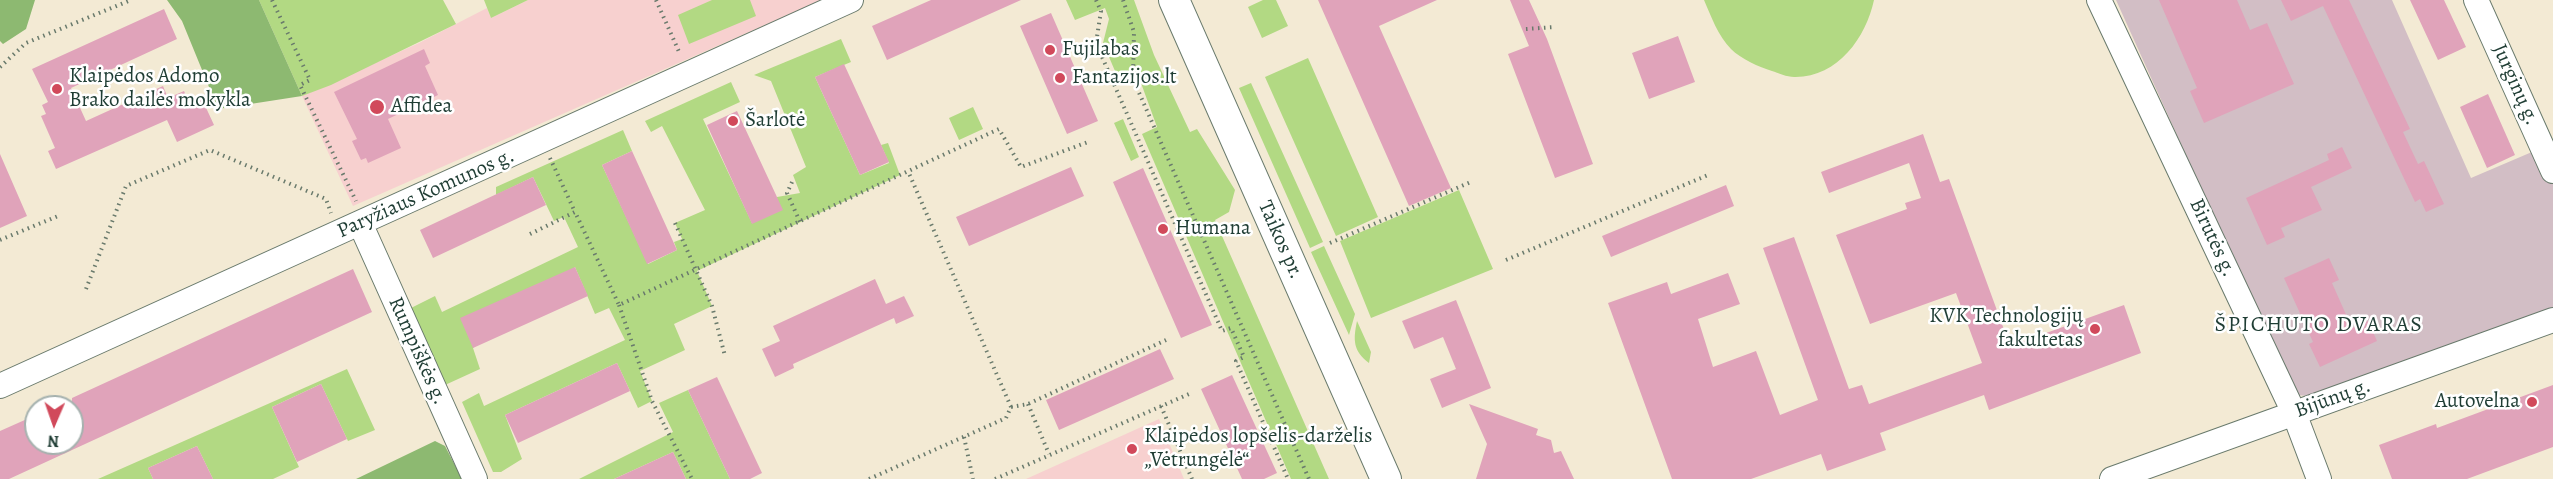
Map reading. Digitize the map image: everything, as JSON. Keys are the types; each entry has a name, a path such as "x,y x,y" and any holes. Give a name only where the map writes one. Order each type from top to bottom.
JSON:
{"main road":[{"name":"Taikos pr.","path":"1174,0 1386,479"}],"street":[{"name":"Paryžiaus Komunos g.","path":"0,386 851,0"},
{"name":"Birutės g.","path":"2099,0 2294,413 2319,479"},
{"name":"Jurginų g.","path":"2476,0 2553,171"},
{"name":"Rumpiškės g.","path":"354,226 475,479"},
{"name":"Bijūnų g.","path":"2112,479 2553,320"}],"path":[{"path":"0,67 26,43 130,0"},
{"path":"272,0 310,80 300,84 354,226"},
{"path":"656,0 689,74"},
{"path":"1096,0 1101,11 1096,43 1222,331 1231,328 1244,357 1236,361 1288,479"},
{"path":"1123,0 1134,32 1133,79 1309,479"},
{"path":"1526,29 1555,27"},
{"path":"619,304 696,271 999,129 1021,167 1088,142"},
{"path":"542,141 619,304 650,395 692,479"},
{"path":"86,289 126,186 210,150 326,199 354,226"},
{"path":"869,479 1006,418 1011,407 908,171"},
{"path":"1506,260 1708,175"},
{"path":"1330,243 1473,181"},
{"path":"792,182 787,193 800,222"},
{"path":"530,234 575,212"},
{"path":"0,240 58,216"},
{"path":"675,223 712,306 725,356"},
{"path":"1011,407 1029,404 1166,340"},
{"path":"995,479 1188,394"},
{"path":"1029,404 1049,454"},
{"path":"1161,406 1192,479"},
{"path":"964,437 973,479"}],"shaded area":[{"path":"528,0 822,0 353,206 302,96 419,43 487,8 491,18"},
{"path":"2116,0 2392,0 2471,178 2553,143 2553,311 2308,396 2297,395 2290,386"},
{"name":"Klaipėdos lopšelis-darželis „Vėtrungėlė“","path":"1159,419 1184,479 1026,479"}],"green space":[{"path":"0,0 35,0 26,29 3,44 0,41"},
{"path":"167,0 259,0 302,96 218,109 182,21"},
{"path":"259,0 443,0 456,24 331,85 302,96"},
{"path":"484,0 528,0 491,18"},
{"path":"712,0 750,0 756,16 689,44 678,15"},
{"path":"1066,0 1134,0 1154,55 1190,132 1197,129 1235,190 1229,212 1215,220 1329,479 1291,479 1142,134 1157,127 1137,72 1118,78 1103,43 1109,19 1105,8 1075,20"},
{"path":"1263,0 1276,0 1288,26 1262,38 1248,7"},
{"path":"1704,0 1874,0 1864,28 1847,53 1824,71 1809,76 1794,77 1762,67 1735,53 1726,44"},
{"path":"841,39 851,62 815,77 860,175 889,163 881,145 888,143 900,175 697,271 712,306 674,324 685,350 640,371 652,401 638,408 617,363 505,415 522,459 501,472 493,472 462,402 479,393 484,406 625,340 609,308 595,314 575,267 473,348 480,369 445,385 411,308 435,296 442,312 578,247 564,217 554,221 533,177 496,195 496,187 623,130 632,151 602,165 648,264 677,250 674,242 682,239 675,223 705,210 662,126 651,132 645,121 731,82 740,102 703,119 752,223 777,197 800,193 793,175 806,167 771,81 754,75"},
{"path":"1308,58 1378,217 1336,236 1265,77"},
{"path":"1251,83 1323,242 1310,248 1239,88"},
{"path":"973,107 983,129 959,140 949,118"},
{"path":"1123,119 1139,157 1131,161 1114,123"},
{"path":"1459,190 1493,269 1371,318 1340,241"},
{"path":"1324,246 1355,314 1349,335 1311,252"},
{"path":"1357,321 1371,352 1369,363 1357,349 1355,334"},
{"path":"347,369 375,430 348,441 321,384 272,407 299,467 273,479 213,479 197,446 148,468 153,479 98,479"},
{"path":"688,390 730,479 686,479 673,452 614,479 579,479 673,432 659,403"},
{"path":"435,441 445,446 462,479 356,479"}],"building":[{"path":"931,0 1021,0 887,60 872,26"},
{"path":"1318,0 1437,0 1379,26 1451,188 1409,206"},
{"path":"1510,0 1529,0 1547,39 1593,164 1555,178 1508,54 1529,46"},
{"path":"2159,0 2237,0 2250,30 2267,23 2294,84 2204,123 2190,91 2197,88"},
{"path":"2281,0 2349,0 2410,129 2403,132 2418,164 2424,161 2444,204 2426,212 2420,199 2415,202 2323,6 2291,21"},
{"path":"2410,0 2444,0 2466,47 2438,60"},
{"name":"Klaipėdos Adomo Brako dailės mokykla","path":"164,9 177,39 71,88 86,121 163,86 168,98 184,91 190,104 202,99 214,125 177,142 167,120 56,169 48,151 55,148 41,116 46,114 42,105 48,102 32,69"},
{"path":"1051,13 1098,121 1067,134 1020,26"},
{"path":"1678,36 1695,82 1649,99 1632,53"},
{"name":"Affidea","path":"424,49 430,63 425,66 438,95 388,119 401,148 368,163 366,158 361,160 352,141 357,139 334,92"},
{"path":"844,64 889,162 860,175 815,77"},
{"path":"2488,94 2515,155 2487,168 2460,107"},
{"path":"737,111 783,210 752,224 707,125"},
{"name":"KVK Technologijų fakultetas","path":"1923,134 1940,182 1949,179 2010,346 2124,305 2141,353 1989,410 1984,395 1880,433 1886,450 1827,471 1821,454 1751,479 1672,479 1608,303 1667,282 1671,294 1728,273 1740,304 1698,319 1713,367 1756,351 1780,415 1818,400 1763,248 1794,237 1849,389 1862,385 1869,404 1982,363 1956,293 1870,324 1836,235 1907,209 1905,203 1921,198 1909,163 1829,193 1821,172"},
{"path":"2342,147 2352,168 2311,187 2322,210 2281,228 2285,237 2267,245 2246,198 2329,160 2327,154"},
{"path":"632,151 677,250 647,264 602,165"},
{"path":"0,154 27,216 0,228"},
{"path":"1071,167 1084,196 969,246 956,217"},
{"path":"1143,168 1212,325 1181,338 1113,182"},
{"path":"533,177 546,205 433,258 420,230"},
{"path":"1726,185 1734,206 1611,257 1602,236"},
{"path":"2329,258 2339,280 2332,283 2352,328 2368,321 2377,341 2320,367 2309,344 2313,342 2284,278"},
{"path":"575,267 588,296 473,348 460,318"},
{"path":"353,269 372,312 84,444 84,395 79,395"},
{"path":"875,279 886,304 904,296 914,316 896,324 894,318 793,364 794,368 775,377 762,349 780,341 773,326"},
{"path":"1456,300 1491,388 1442,408 1430,379 1456,369 1443,337 1414,349 1402,321"},
{"path":"1160,349 1174,379 1059,430 1046,400"},
{"path":"617,363 630,391 518,443 505,415"},
{"path":"1232,375 1277,473 1264,479 1242,479 1201,389"},
{"path":"717,377 762,473 750,479 730,479 688,390"},
{"path":"321,384 347,439 297,462 272,407"},
{"path":"2553,385 2553,447 2467,479 2392,479 2379,445 2436,424 2437,428"},
{"path":"1469,404 1538,429 1536,435 1551,440 1554,453 1561,451 1574,479 1476,479 1487,444"},
{"path":"24,420 24,455 61,455 9,479 0,479 0,431"},
{"path":"197,446 213,479 153,479 148,468"},
{"path":"673,452 686,479 614,479"}],"place":[{"name":"Fujilabas","path":"1050,50"},
{"name":"Fantazijos.lt","path":"1060,78"},
{"name":"Klaipėdos Adomo Brako dailės mokykla","path":"57,89"},
{"name":"Affidea","path":"377,107"},
{"name":"Šarlotė","path":"733,121"},
{"name":"Humana","path":"1163,229"},
{"name":"KVK Technologijų fakultetas","path":"2095,329"},
{"name":"Autovelna","path":"2532,402"},
{"name":"Klaipėdos lopšelis-darželis „Vėtrungėlė“","path":"1132,449"}],"district":[{"name":"ŠPICHUTO DVARAS","path":"2319,326"}]}
